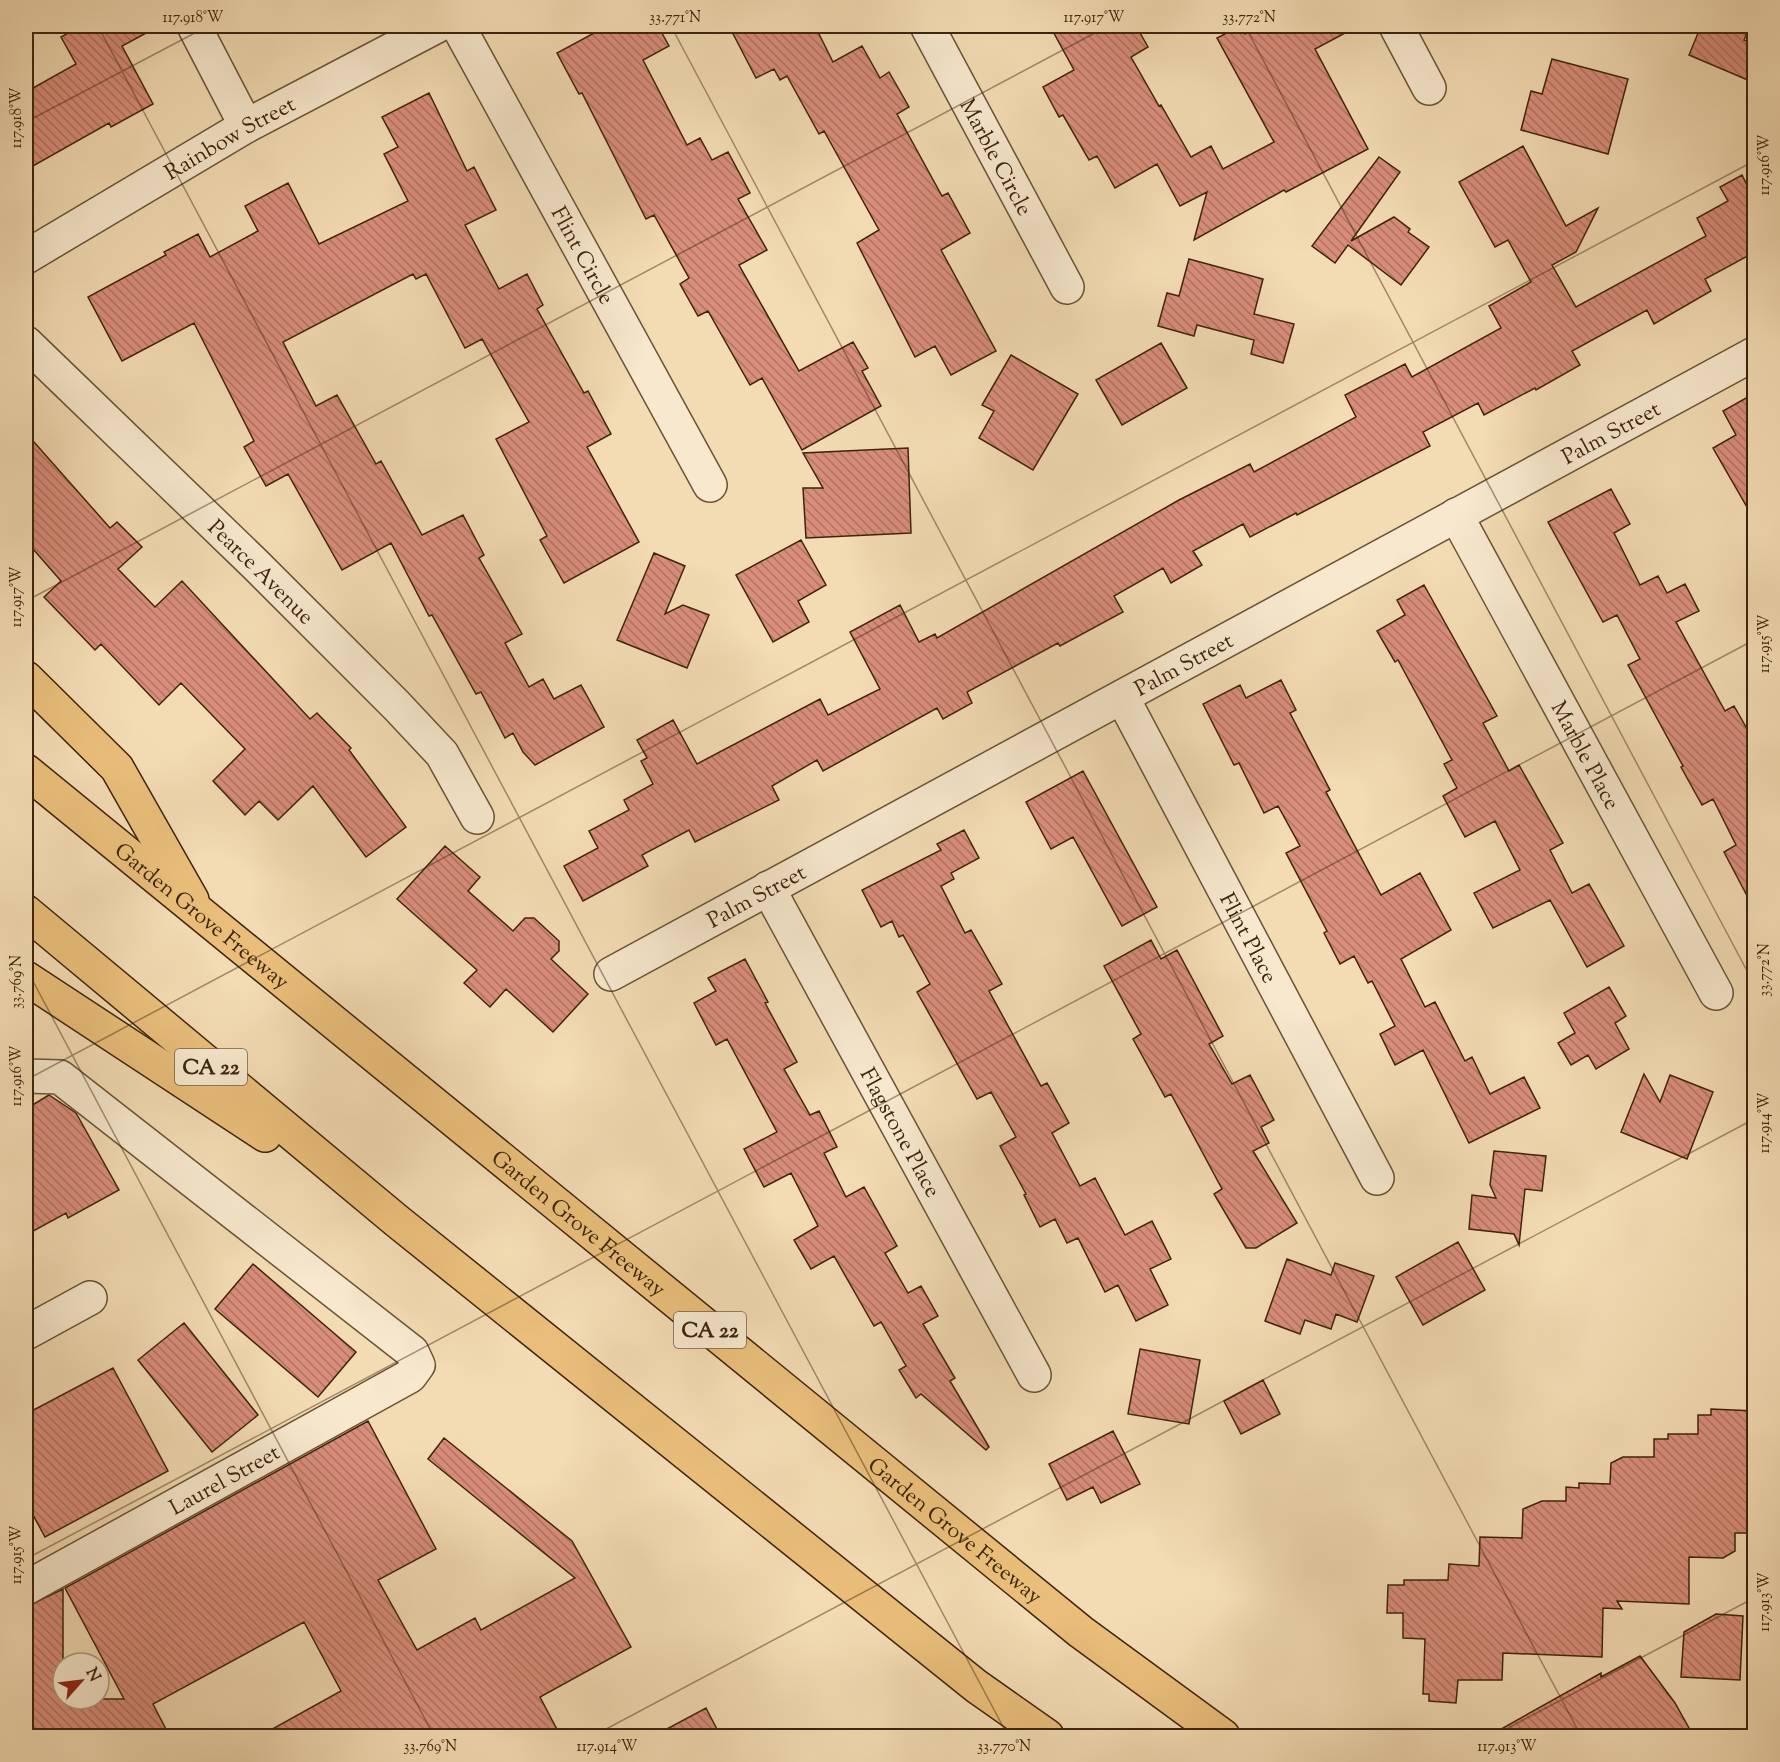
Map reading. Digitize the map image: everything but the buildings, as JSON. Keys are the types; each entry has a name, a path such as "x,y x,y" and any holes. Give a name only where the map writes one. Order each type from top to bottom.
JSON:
{"highway":[{"path":"26,678 117,768 202,917"},
{"name":"Garden Grove Freeway","path":"26,771 202,917 1081,1632 1223,1737"},
{"name":"CA 22","path":"26,912 397,1221 957,1671 1047,1737"},
{"path":"26,978 397,1221"}],"street":[{"path":"194,26 246,126"},
{"name":"Rainbow Street","path":"26,257 246,126 437,26"},
{"name":"Flint Circle","path":"458,26 710,485"},
{"name":"Marble Circle","path":"927,26 1067,287"},
{"path":"1396,26 1429,88"},
{"name":"Pearce Avenue","path":"26,343 257,566 397,706 442,754 477,817"},
{"name":"Palm Street","path":"611,974 1755,354"},
{"name":"Marble Place","path":"1456,515 1716,993"},
{"name":"Flint Place","path":"1122,697 1377,1178"},
{"name":"Flagstone Place","path":"768,888 1034,1375"},
{"name":"Laurel Street","path":"26,1076 60,1077 412,1352 418,1365 410,1376 26,1588"},
{"path":"26,1333 90,1298"}]}
